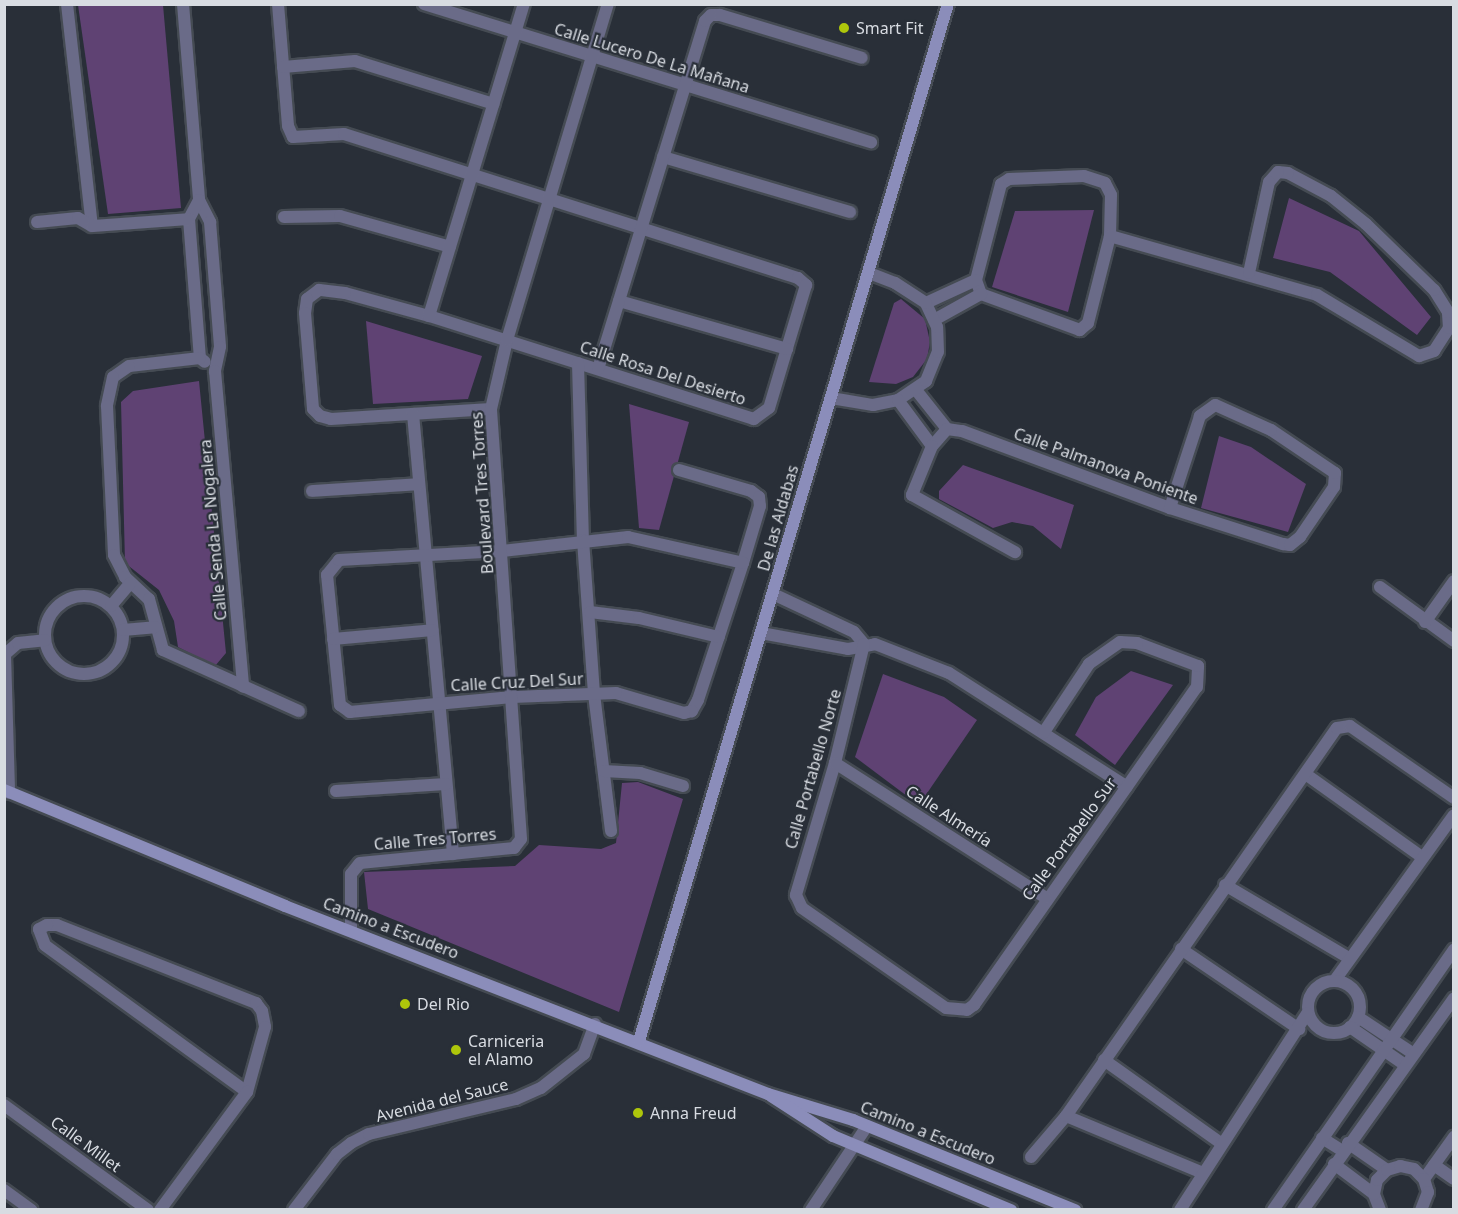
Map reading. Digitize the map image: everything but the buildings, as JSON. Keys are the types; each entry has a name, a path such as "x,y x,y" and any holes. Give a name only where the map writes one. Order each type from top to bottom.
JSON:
{"street":[{"path":"67,4 92,226"},
{"name":"Calle Senda La Nogalera","path":"183,4 200,200 210,222 220,347 215,371 243,687"},
{"path":"278,4 288,126 293,137 344,134 552,200"},
{"name":"Calle Lucero De La Mañana","path":"424,4 871,142"},
{"path":"429,316 524,4"},
{"name":"Boulevard Tres Torres","path":"514,848 523,830 491,409 507,340 552,200 608,4"},
{"name":"De las Aldabas","path":"639,1041 948,4"},
{"path":"598,369 705,21 711,15 862,58"},
{"path":"282,68 355,61 494,104"},
{"path":"663,157 850,212"},
{"path":"1110,236 1249,273 1317,295 1419,356 1434,351 1449,328 1448,312 1434,290 1366,224 1331,196 1288,173 1278,172 1269,182 1249,273"},
{"path":"934,320 981,294 1080,330 1088,323 1110,236 1111,195 1105,183 1084,176 1004,181 998,190 977,276 981,294"},
{"path":"200,200 189,219 201,358 215,371"},
{"name":"Calle Rosa Del Desierto","path":"413,414 331,419 315,413 305,305 319,290 429,316 754,419 769,408 807,290 803,281 552,200"},
{"path":"284,217 340,216 450,247"},
{"path":"38,222 78,218 92,226 189,219"},
{"path":"831,398 873,405 898,400 926,381 934,366 939,338 926,303 895,283 869,273"},
{"path":"926,303 977,276"},
{"path":"619,301 787,349"},
{"path":"201,358 129,366 113,377 107,392 111,545 130,583 149,599 158,641 169,655 300,711"},
{"path":"578,363 583,540 590,612 594,694 611,831"},
{"path":"915,390 947,429 932,446 912,491 914,498 1015,552"},
{"path":"898,400 932,446"},
{"name":"Calle Palmanova Poniente","path":"947,429 962,431 1170,507 1290,545 1300,537 1334,487 1334,469 1271,430 1215,405 1200,416 1170,507"},
{"path":"453,854 413,414 491,409"},
{"path":"590,612 639,618 719,637 743,563 759,497 751,491 679,470"},
{"path":"312,491 419,484"},
{"path":"433,630 333,639 327,575 339,560 502,550 583,540 635,537 743,563"},
{"path":"1425,622 1454,581"},
{"path":"111,606 130,583"},
{"path":"1380,587 1425,622 1454,640"},
{"path":"773,594 854,632 864,644"},
{"path":"86,596 111,606 123,630 118,656 96,673 69,672 57,664 45,640 51,614 60,604 86,596"},
{"path":"123,630 155,627"},
{"path":"761,633 848,649 864,644 881,646 949,673 1127,787"},
{"name":"Calle Cruz Del Sur","path":"333,639 338,698 340,705 350,712 512,697 616,693 684,713 696,706 719,637"},
{"path":"7,791 5,655 18,643 45,640"},
{"name":"Calle Portabello Sur","path":"946,1008 967,1010 974,1005 1046,898 1197,687 1198,666 1137,643 1120,642 1089,664 1044,732"},
{"name":"Calle Portabello Norte","path":"864,644 835,763 798,879 798,904 946,1008"},
{"path":"1031,1157 1066,1116 1225,885 1342,725 1454,798"},
{"name":"Calle Almería","path":"835,763 1046,898"},
{"path":"604,771 640,773 683,786"},
{"path":"1307,775 1422,857"},
{"path":"336,791 446,784"},
{"name":"Camino a Escudero","path":"7,791 351,931 639,1041 768,1094 796,1100 867,1126 1075,1209"},
{"path":"1180,1209 1221,1143 1299,1029 1307,1014 1310,995 1317,987 1335,980 1454,814"},
{"name":"Calle Tres Torres","path":"351,931 350,881 354,866 514,848"},
{"path":"1225,885 1349,958"},
{"path":"160,1209 247,1092 265,1027 262,1011 256,1003 57,925 39,929 45,945 247,1092"},
{"path":"1181,949 1299,1029"},
{"path":"1273,1209 1454,950"},
{"path":"1307,1014 1311,1024 1331,1033 1350,1027 1358,1017 1359,997 1354,988 1335,980"},
{"path":"1303,1209 1345,1147 1454,998"},
{"path":"1358,1017 1414,1054"},
{"name":"Avenida del Sauce","path":"294,1209 331,1161 351,1143 369,1134 516,1099 541,1088 584,1054 595,1024"},
{"path":"1350,1027 1383,1052 1405,1065"},
{"path":"1104,1060 1221,1143"},
{"name":"Camino a Escudero","path":"768,1094 833,1136 1011,1209"},
{"name":"Calle Millet","path":"4,1105 148,1209"},
{"path":"1066,1116 1203,1173"},
{"path":"811,1209 856,1146 867,1126"},
{"path":"1424,1179 1454,1137"},
{"path":"1322,1138 1345,1147 1387,1170"},
{"path":"1334,1164 1374,1194 1380,1209"},
{"path":"1434,1165 1454,1179"},
{"path":"1374,1194 1377,1180 1387,1170 1400,1166 1414,1169 1424,1179 1428,1192 1421,1209"},
{"path":"4,1190 32,1209"}],"shaded area":[{"path":"78,5 163,5 181,208 108,214"},
{"path":"1289,198 1359,231 1431,317 1417,335 1330,272 1273,258"},
{"path":"1094,210 1068,312 992,287 1015,211"},
{"path":"901,299 925,319 930,342 927,359 913,377 896,384 869,382 894,303"},
{"path":"366,321 482,356 468,399 373,404"},
{"path":"199,381 226,653 215,666 178,647 174,621 159,590 125,563 121,402 133,391"},
{"path":"629,404 689,422 659,530 639,528"},
{"path":"1219,436 1251,447 1306,484 1288,532 1201,508"},
{"path":"963,465 1074,505 1061,549 1033,526 1012,522 993,528 939,499 939,491"},
{"path":"1131,671 1173,685 1115,765 1075,735 1096,697"},
{"path":"883,674 944,697 977,720 919,805 855,757"},
{"path":"638,782 683,799 619,1012 368,909 364,872 515,866 539,845 601,849 616,843 622,783"}],"place":[{"name":"Smart Fit","path":"844,28"},
{"name":"Del Rio","path":"405,1004"},
{"name":"Carniceria el Alamo","path":"456,1050"},
{"name":"Anna Freud","path":"638,1113"}]}
